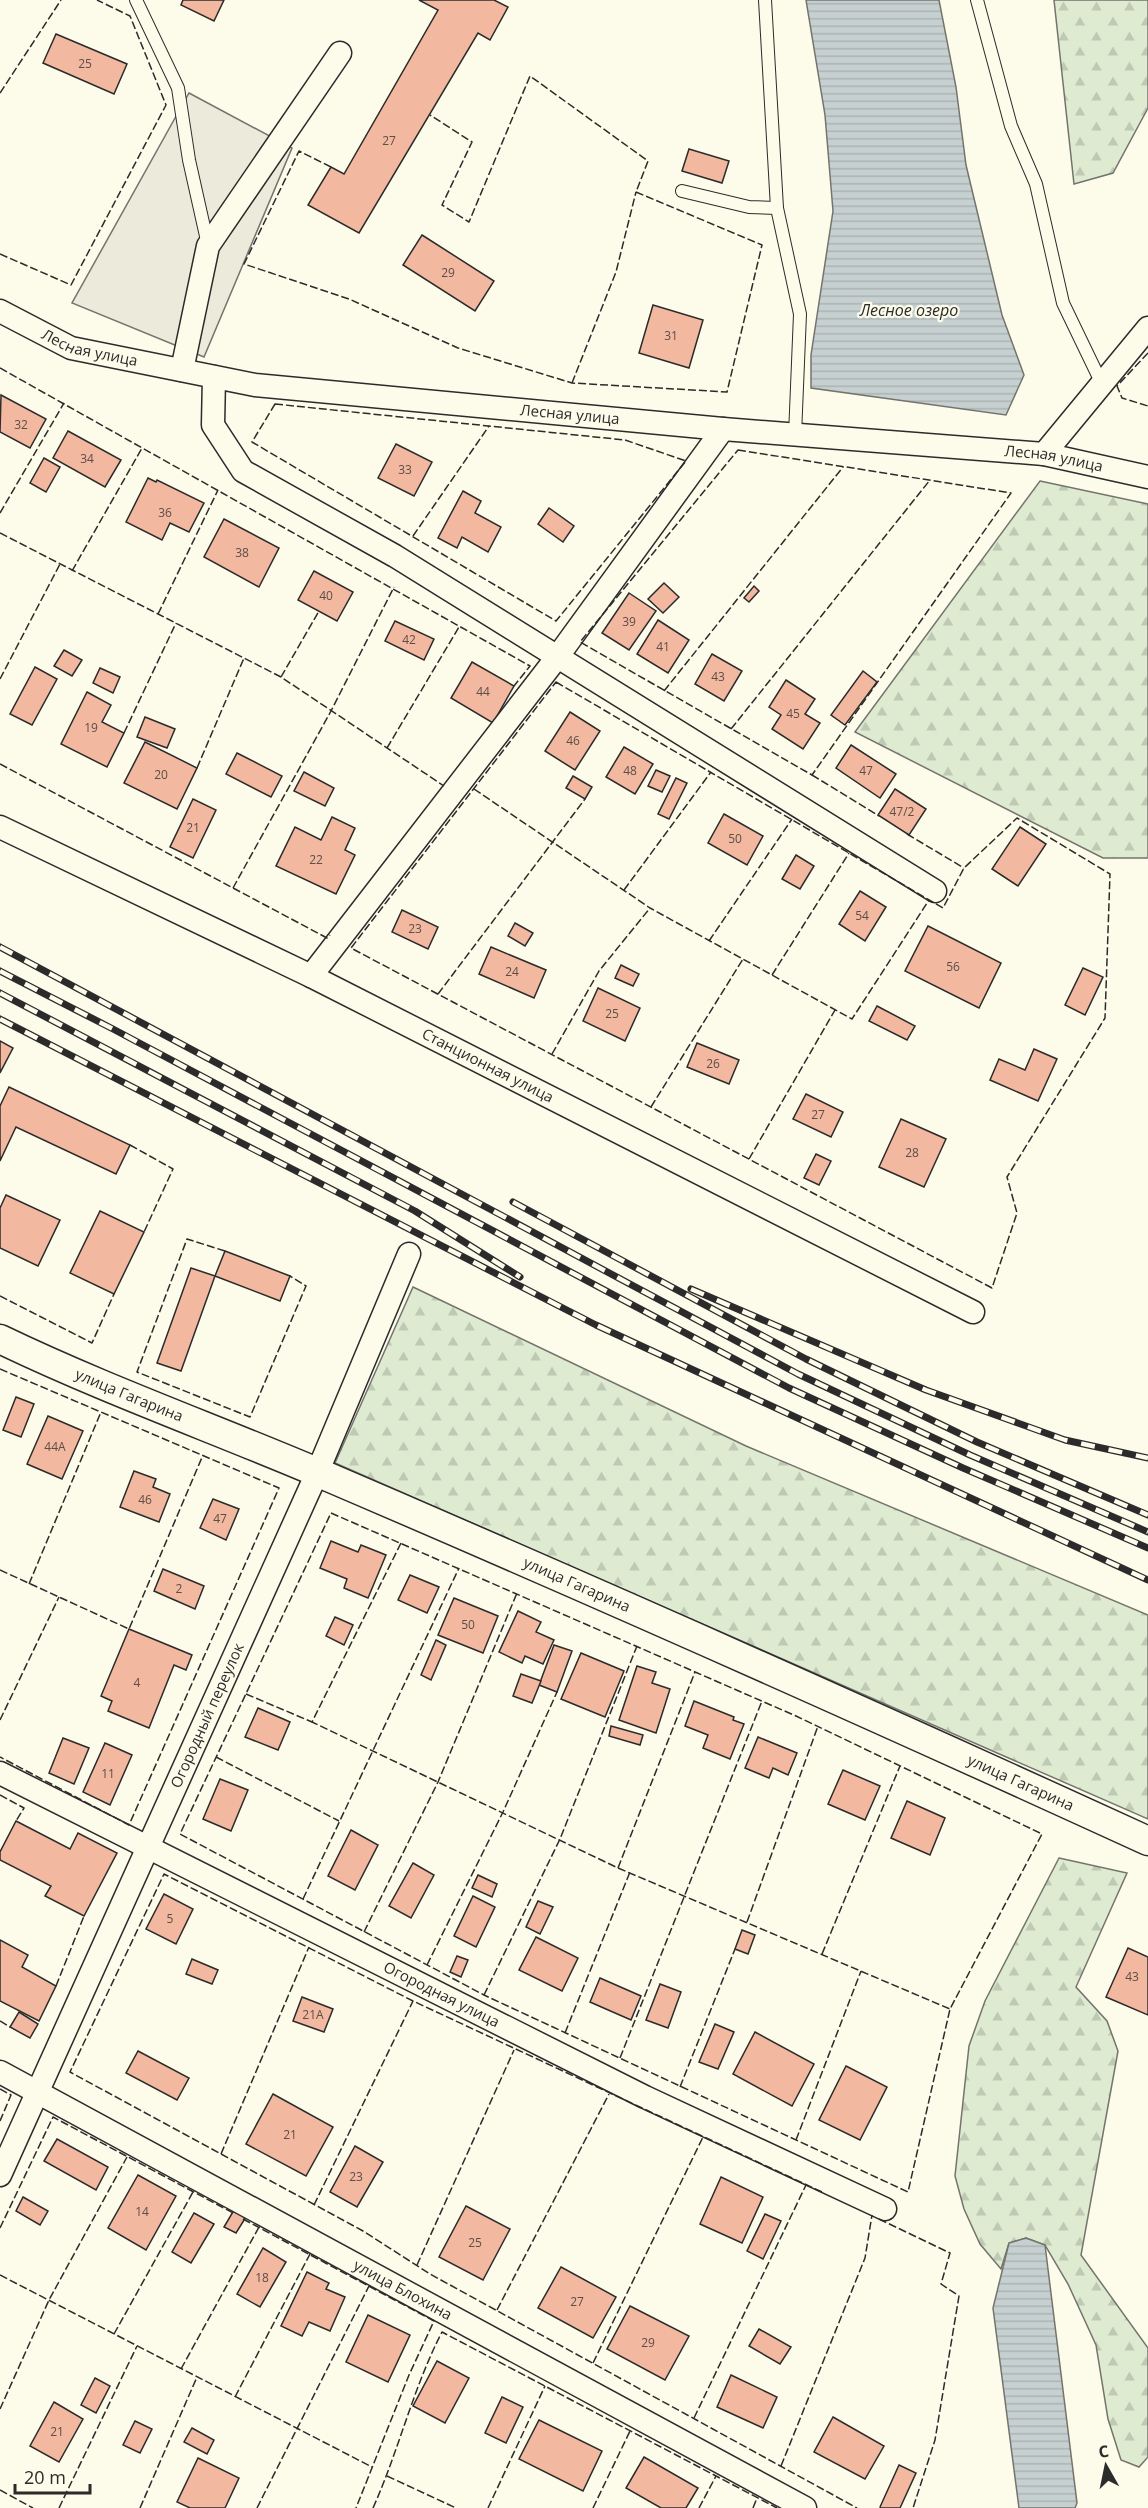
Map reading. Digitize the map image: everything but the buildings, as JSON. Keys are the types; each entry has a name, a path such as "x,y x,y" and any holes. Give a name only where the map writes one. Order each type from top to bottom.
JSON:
{"street":[{"path":"182,370 208,246 340,53"},
{"name":"Лесная улица","path":"0,311 71,348 255,386 723,429 1044,454 1148,477"},
{"path":"1044,454 1148,328"},
{"path":"214,377 213,425 243,471 395,556 934,891"},
{"path":"311,976 558,656 723,429"},
{"name":"Станционная улица","path":"0,827 311,976 973,1312"},
{"name":"Огородный переулок","path":"0,2175 317,1473 409,1254"},
{"name":"улица Гагарина","path":"0,1339 54,1365 317,1473 859,1709 1148,1841"},
{"name":"Огородная улица","path":"0,1773 645,2097 885,2209"},
{"name":"улица Блохина","path":"0,2072 805,2508"}],"lane":[{"path":"136,0 178,88 189,160 208,246"},
{"path":"765,0 777,208 800,314 795,435"},
{"path":"977,0 1011,126 1036,184 1063,303 1102,384"},
{"path":"682,191 749,207 777,208"}],"green space":[{"path":"1054,0 1148,0 1148,108 1113,173 1074,184"},
{"path":"1040,481 1148,504 1148,858 1103,858 855,732"},
{"path":"413,1287 746,1446 1148,1615 1148,1819 335,1463"},
{"path":"1059,1858 1127,1873 1076,1987 1107,2021 1118,2051 1081,2255 1148,2348 1148,2457 1139,2467 1121,2460 1108,2419 1096,2345 1068,2284 1045,2245 1026,2238 1009,2243 1001,2269 980,2244 964,2209 955,2176 969,2046 985,2001"}],"shaded area":[{"path":"189,93 292,148 204,357 72,303"}],"water":[{"name":"Лесное озеро","path":"806,0 939,0 956,87 966,165 1002,315 1024,375 1006,415 811,388 811,355 833,211 825,115"},
{"path":"1026,2238 1045,2245 1077,2503 1075,2508 1019,2508 993,2308 1009,2243"}],"railway":[{"path":"0,947 798,1374 970,1455 1148,1532"},
{"path":"0,971 789,1388 963,1468 1148,1548"},
{"path":"0,993 415,1211 520,1277"},
{"path":"0,1019 596,1325 1148,1580"},
{"path":"513,1202 806,1359 977,1442 1148,1515"},
{"path":"691,1289 926,1390 1065,1440 1148,1458"}],"fence":[{"path":"0,93 61,0"},
{"path":"0,254 71,285 166,105 130,16 97,0"},
{"path":"331,167 299,151 244,264 349,299 458,348 572,383 727,392 762,245 636,192 648,161 530,76 469,222 442,205 472,142 430,115"},
{"path":"572,383 616,272 636,192"},
{"path":"1148,353 1117,386 1122,398 1148,406"},
{"path":"0,368 530,666 514,686"},
{"path":"0,513 64,403"},
{"path":"275,404 625,440 686,461 556,621 252,442 275,404"},
{"path":"413,536 489,426"},
{"path":"72,571 142,448"},
{"path":"738,450 1011,493 812,775 580,642 738,450"},
{"path":"664,691 843,467"},
{"path":"731,729 930,480"},
{"path":"158,614 218,490"},
{"path":"0,533 281,677 444,786"},
{"path":"0,679 60,564"},
{"path":"233,888 331,711 394,587"},
{"path":"281,677 319,611"},
{"path":"124,733 176,623"},
{"path":"387,748 459,627"},
{"path":"197,768 244,658"},
{"path":"556,682 943,908 964,868 1017,818 1110,874 1105,1018 1007,1177 1017,1213 992,1288 351,948 556,682"},
{"path":"0,764 327,938 330,935"},
{"path":"624,890 711,772"},
{"path":"812,775 879,816"},
{"path":"474,789 650,908 852,1019 929,900"},
{"path":"438,994 585,799"},
{"path":"709,941 792,819"},
{"path":"907,834 964,868"},
{"path":"772,975 849,853"},
{"path":"552,1054 599,971 650,908"},
{"path":"651,1107 743,959"},
{"path":"749,1159 835,1010"},
{"path":"130,1145 173,1169 144,1232"},
{"path":"225,1251 187,1239 137,1372 250,1417 306,1286 290,1276"},
{"path":"0,1296 92,1343 114,1294"},
{"path":"0,1369 279,1488 129,1825 0,1757"},
{"path":"29,1584 101,1412"},
{"path":"0,1570 129,1629 203,1455"},
{"path":"331,1513 796,1716 1042,1834 950,2009 908,2192 484,1995 180,1834 331,1513"},
{"path":"401,1543 312,1722 618,1868 950,2009"},
{"path":"303,1899 459,1568"},
{"path":"364,1932 438,1782 517,1593"},
{"path":"0,1720 59,1597"},
{"path":"484,1995 560,1839 637,1646"},
{"path":"618,1868 695,1672"},
{"path":"427,1965 503,1812 557,1692"},
{"path":"246,1694 312,1722"},
{"path":"620,2058 762,1701"},
{"path":"747,1922 818,1726"},
{"path":"216,1757 339,1821"},
{"path":"822,1954 900,1766"},
{"path":"0,1795 24,1808 16,1821"},
{"path":"565,2033 630,1872"},
{"path":"822,2192 413,2001 164,1874 70,2072 363,2231 430,2274 857,2508"},
{"path":"56,1986 84,1916"},
{"path":"221,2154 309,1947"},
{"path":"680,2087 735,1949"},
{"path":"796,2140 861,1971"},
{"path":"314,2205 413,2001"},
{"path":"0,2021 10,2027"},
{"path":"417,2265 514,2050"},
{"path":"0,2089 11,2095 0,2121"},
{"path":"497,2310 609,2094"},
{"path":"0,2228 53,2117 235,2214"},
{"path":"593,2363 703,2137"},
{"path":"0,2409 49,2300 127,2157"},
{"path":"694,2418 806,2185"},
{"path":"114,2334 193,2192"},
{"path":"781,2466 865,2258 872,2215"},
{"path":"243,2219 434,2321 409,2375 356,2508"},
{"path":"879,2219 950,2253 941,2284 959,2296 935,2440 913,2508"},
{"path":"181,2369 259,2227"},
{"path":"235,2397 310,2254"},
{"path":"0,2275 372,2467"},
{"path":"257,2508 369,2286"},
{"path":"373,2508 423,2375 442,2332 777,2508"},
{"path":"59,2508 137,2346"},
{"path":"140,2508 197,2377"},
{"path":"488,2508 545,2386"},
{"path":"593,2508 630,2431"},
{"path":"387,2476 456,2508"},
{"path":"699,2508 716,2476"},
{"path":"0,2490 33,2508"},
{"path":"753,2508 757,2498"}]}
